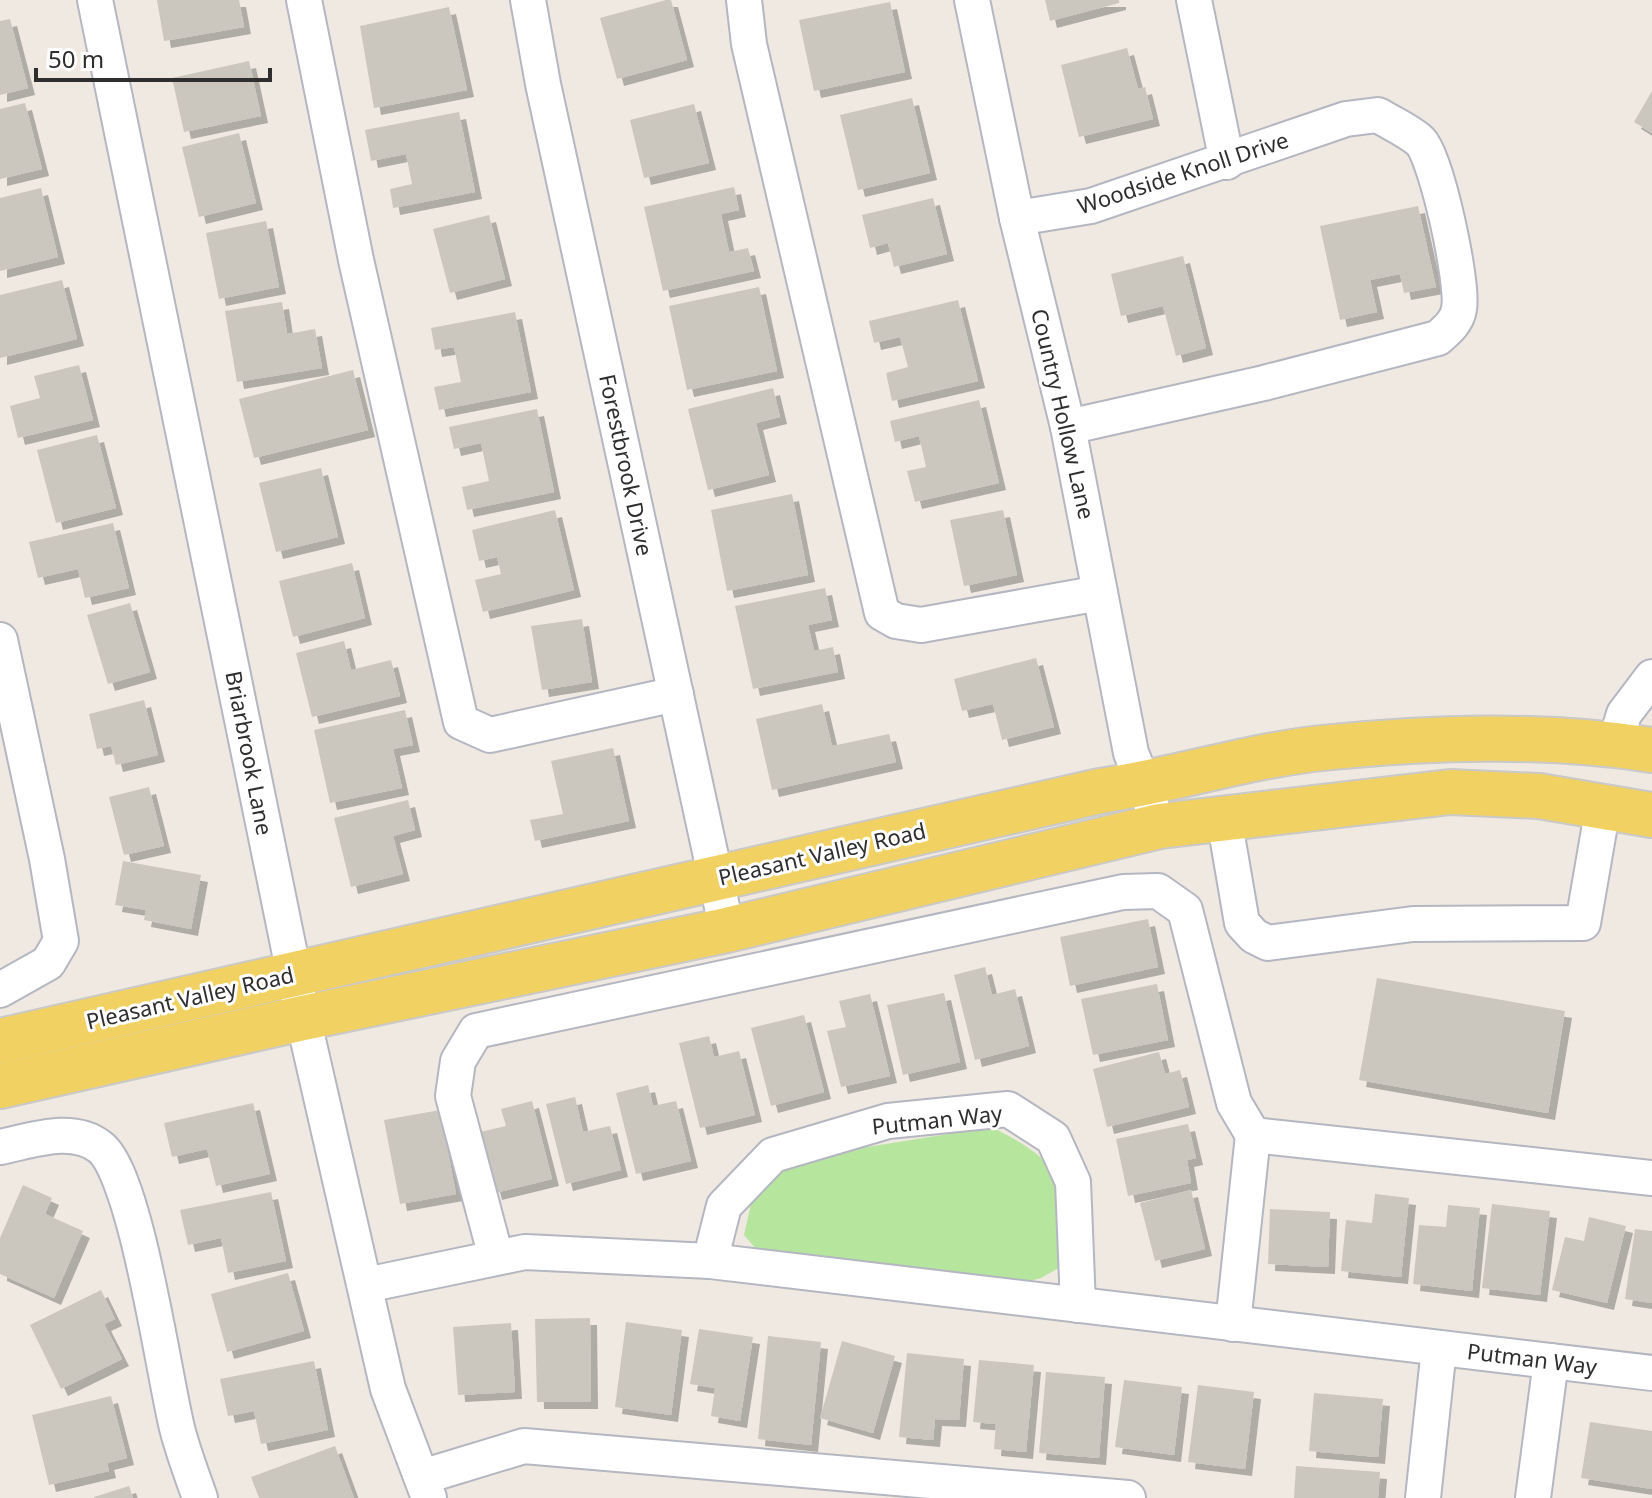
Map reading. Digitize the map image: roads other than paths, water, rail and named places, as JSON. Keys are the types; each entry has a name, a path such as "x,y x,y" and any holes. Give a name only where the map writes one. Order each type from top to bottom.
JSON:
{"main road":[{"name":"Pleasant Valley Road","path":"0,1041 1100,791 1144,785 1321,748 1465,738 1633,747"},
{"path":"1603,807 1633,747"},
{"name":"Pleasant Valley Road","path":"0,1086 303,1018 727,930 1160,826 1450,792 1539,796 1652,815"}],"street":[{"name":"Briarbrook Lane","path":"95,0 303,1018 388,1389 426,1487"},
{"path":"304,0 356,260 461,722 490,735 676,694"},
{"name":"Forestbrook Drive","path":"528,0 543,84 727,930"},
{"path":"744,0 749,44 882,613 896,621 921,625 1100,593"},
{"name":"Country Hollow Lane","path":"972,0 1017,218 1068,427 1131,753 1160,826"},
{"path":"1194,0 1227,162"},
{"name":"Woodside Knoll Drive","path":"1017,218 1091,206 1346,119 1378,115 1421,142 1435,164 1457,276 1460,308 1453,324 1438,338 1416,346 1068,427"},
{"path":"0,640 47,859 61,941 48,963 0,990"},
{"path":"1633,747 1624,714 1652,677"},
{"path":"1224,818 1242,923 1254,936 1268,943 1413,924 1583,923 1603,807"},
{"path":"496,1257 453,1096 458,1061 476,1031 1123,892 1158,891 1185,910 1234,1103 1253,1135 1233,1324"},
{"name":"Putman Way","path":"710,1261 724,1206 773,1155 888,1121 1008,1109 1053,1138 1073,1182 1078,1305"},
{"path":"0,1147 65,1134 101,1147 120,1178 141,1253 177,1430 200,1498"},
{"path":"1253,1135 1652,1178"},
{"name":"Putman Way","path":"366,1285 525,1252 710,1261 1652,1373"},
{"path":"1423,1498 1439,1348"},
{"path":"1533,1498 1551,1361"},
{"path":"426,1487 524,1446 1128,1498"}]}
